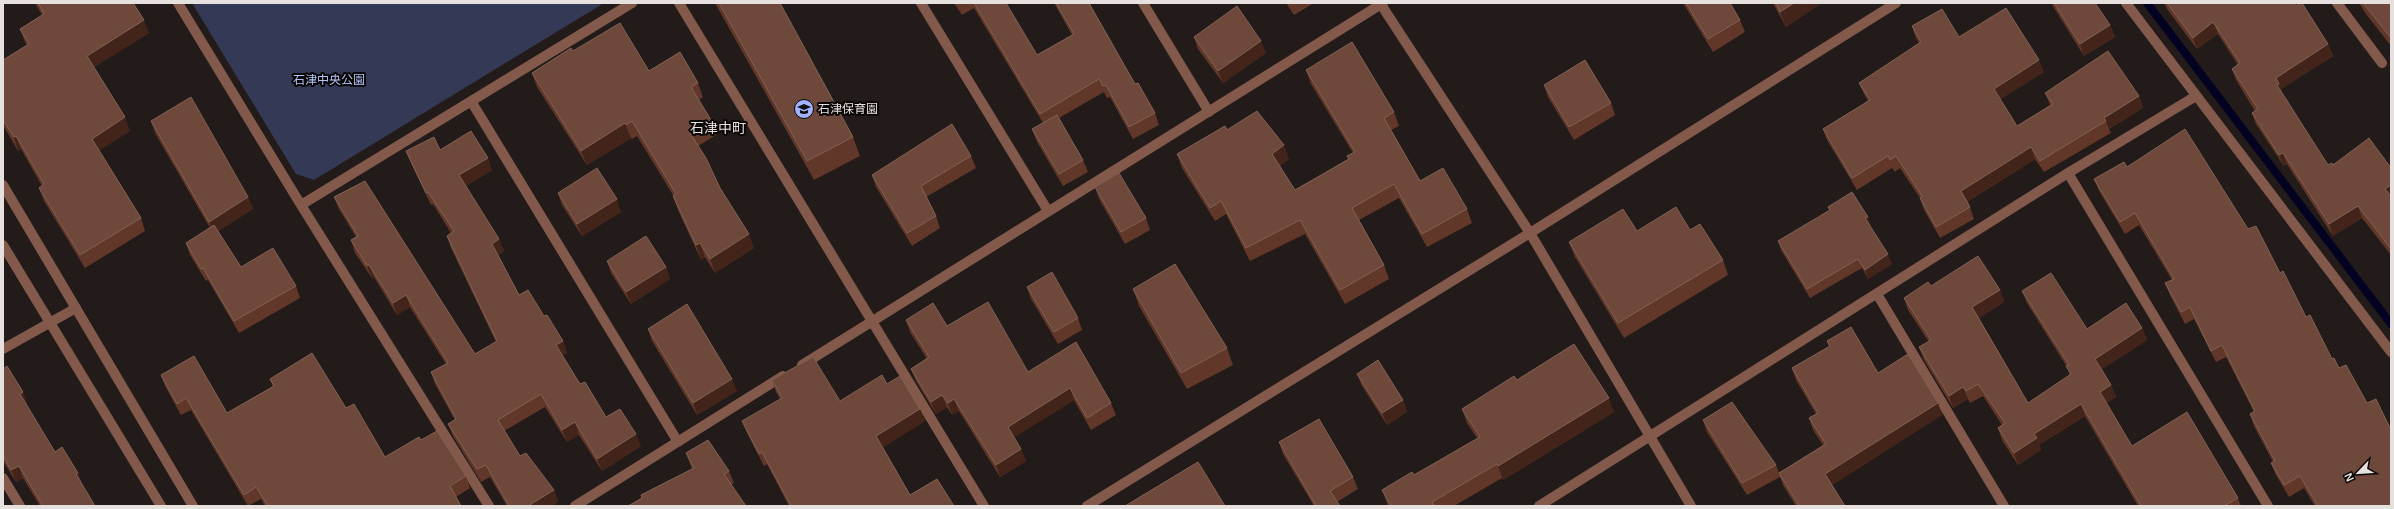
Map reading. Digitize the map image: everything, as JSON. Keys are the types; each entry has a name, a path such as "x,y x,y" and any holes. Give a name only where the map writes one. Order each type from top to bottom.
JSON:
{"street":[{"path":"178,3 301,205 489,506"},
{"path":"301,205 632,3"},
{"path":"679,3 984,506"},
{"path":"921,3 1048,211"},
{"path":"1143,3 1209,112"},
{"path":"575,506 1209,112 1381,3 1530,233 1691,506"},
{"path":"1087,506 1530,233 1896,3"},
{"path":"2337,3 2382,63"},
{"path":"2130,5 2196,96 2391,352"},
{"path":"1539,506 1650,438 2068,173 2196,96"},
{"path":"471,101 678,442"},
{"path":"2068,173 2268,506"},
{"path":"3,185 193,506"},
{"path":"3,245 161,506"},
{"path":"1877,294 2004,506"},
{"path":"3,349 76,308"},
{"path":"3,478 20,506"}],"green space":[{"name":"石津中央公園","path":"192,3 604,3 314,180 296,174"}],"building":[{"path":"38,3 133,3 144,20 87,56 125,117 92,139 141,218 80,255 39,188 44,184 16,136 14,137 3,120 3,60 29,44 20,29 44,14"},
{"path":"719,3 780,3 853,137 807,161"},
{"path":"974,3 1006,3 1037,55 1074,34 1056,3 1089,3 1135,84 1138,83 1155,113 1129,127 1106,85 1103,86 1099,79 1040,114"},
{"path":"1686,3 1730,3 1740,20 1708,39"},
{"path":"1776,3 1794,3 1780,12"},
{"path":"2054,3 2095,3 2110,25 2080,44"},
{"path":"2167,3 2294,3 2296,6 2302,3 2328,44 2276,78 2279,84 2277,85 2328,165 2332,163 2333,165 2369,138 2391,168 2391,185 2385,189 2391,196 2391,249 2358,206 2329,224 2283,153 2279,155 2252,113 2258,109 2232,69 2240,63 2213,22 2193,38"},
{"path":"2363,3 2391,3 2391,38"},
{"path":"1237,6 1261,41 1218,71 1194,37"},
{"path":"2006,8 2039,60 1994,89 2017,126 2053,104 2045,93 2108,51 2139,96 2104,118 2106,121 2040,161 2031,147 1961,191 1970,207 1936,227 1920,198 1922,196 1896,156 1890,160 1888,156 1852,178 1823,129 1870,100 1859,83 1921,42 1912,26 1942,9 1959,37"},
{"path":"620,23 649,71 680,52 698,83 691,87 711,120 690,133 706,158 720,188 749,234 710,259 700,243 696,245 673,196 676,194 632,121 626,125 625,123 581,151 532,73 571,48 573,51"},
{"path":"1352,42 1394,112 1384,118 1420,181 1443,168 1467,209 1422,234 1394,184 1352,208 1384,265 1340,290 1300,220 1246,248 1221,201 1210,208 1177,154 1225,126 1227,130 1257,111 1284,145 1272,154 1295,190 1349,159 1347,156 1355,152 1306,70"},
{"path":"1585,60 1611,103 1569,127 1544,85"},
{"path":"191,97 248,197 209,222 151,121"},
{"path":"1057,115 1083,160 1059,174 1032,129"},
{"path":"952,124 971,156 921,186 936,216 907,233 872,175"},
{"path":"2185,129 2248,229 2256,226 2280,273 2283,271 2306,317 2310,315 2332,359 2334,358 2339,368 2346,365 2367,403 2376,399 2391,430 2391,506 2318,506 2300,476 2284,485 2271,463 2275,461 2250,414 2255,411 2222,345 2211,351 2190,307 2181,312 2165,283 2174,279 2135,213 2120,222 2094,179 2124,162 2127,167"},
{"path":"471,131 488,158 459,175 499,239 492,244 519,295 528,290 544,316 547,315 563,341 556,345 580,384 585,382 606,417 620,409 636,434 597,459 575,422 562,430 541,394 498,420 520,456 526,453 554,490 528,506 509,506 486,465 477,469 448,424 456,419 431,372 448,363 406,295 393,303 369,265 367,266 351,240 358,236 334,197 365,181 475,354 497,341 447,236 454,231 428,192 426,193 406,151 434,137 440,150"},
{"path":"597,168 617,199 577,224 558,193"},
{"path":"1119,173 1146,218 1121,232 1095,187"},
{"path":"1852,192 1868,217 1865,218 1888,254 1865,270 1858,259 1807,289 1778,241 1830,210 1828,207"},
{"path":"1676,207 1690,230 1700,224 1723,260 1618,323 1569,242 1623,209 1637,231"},
{"path":"214,225 241,267 273,248 296,286 234,321 203,268 201,269 186,243"},
{"path":"646,236 666,267 626,292 607,261"},
{"path":"1978,256 2000,290 1972,307 2028,403 2071,374 2066,366 2069,365 2022,291 2051,273 2087,329 2126,303 2142,328 2095,359 2111,385 2100,392 2132,446 2187,412 2238,498 2224,506 2141,506 2081,404 2034,434 2037,438 2014,453 1998,428 2005,423 1978,384 1966,391 1963,387 1949,396 1919,347 1931,340 1904,298 1928,282 1931,286"},
{"path":"1175,264 1227,348 1181,373 1133,289"},
{"path":"1052,272 1078,318 1054,332 1027,287"},
{"path":"988,302 1028,372 1076,342 1111,403 1087,418 1070,388 1008,427 1021,449 996,465 954,399 948,403 942,395 931,402 911,369 929,357 906,320 933,303 947,326"},
{"path":"687,304 732,379 693,403 648,329"},
{"path":"1851,327 1878,373 1908,354 1938,403 1825,474 1845,506 1799,506 1779,473 1826,444 1809,418 1818,413 1792,368 1830,346 1827,341"},
{"path":"1574,344 1609,398 1498,466 1497,464 1432,502 1434,506 1391,506 1382,490 1412,472 1414,475 1480,437 1462,409 1514,376 1517,380"},
{"path":"312,353 346,408 354,404 385,457 419,437 421,440 437,431 466,476 450,486 461,506 268,506 256,487 244,495 186,398 177,404 161,375 194,356 227,413 274,386 270,379"},
{"path":"813,357 840,401 882,375 887,384 900,376 920,409 876,436 910,495 937,479 954,506 791,506 762,452 759,454 742,421 782,398 772,380"},
{"path":"1378,360 1403,400 1382,413 1357,374"},
{"path":"7,366 23,392 20,394 55,452 62,447 78,473 76,474 95,506 43,506 19,466 11,470 3,456 3,369"},
{"path":"1732,402 1776,465 1742,483 1703,420"},
{"path":"1319,419 1353,477 1330,491 1340,506 1316,506 1279,442"},
{"path":"708,440 729,471 724,474 746,506 628,506 642,498 641,495 694,468 686,453"},
{"path":"1198,462 1225,506 1125,506"}],"waterway":[{"path":"2147,3 2391,324"}],"place":[{"name":"石津保育園","path":"804,109"}],"district":[{"name":"石津中町","path":"718,128"}]}
